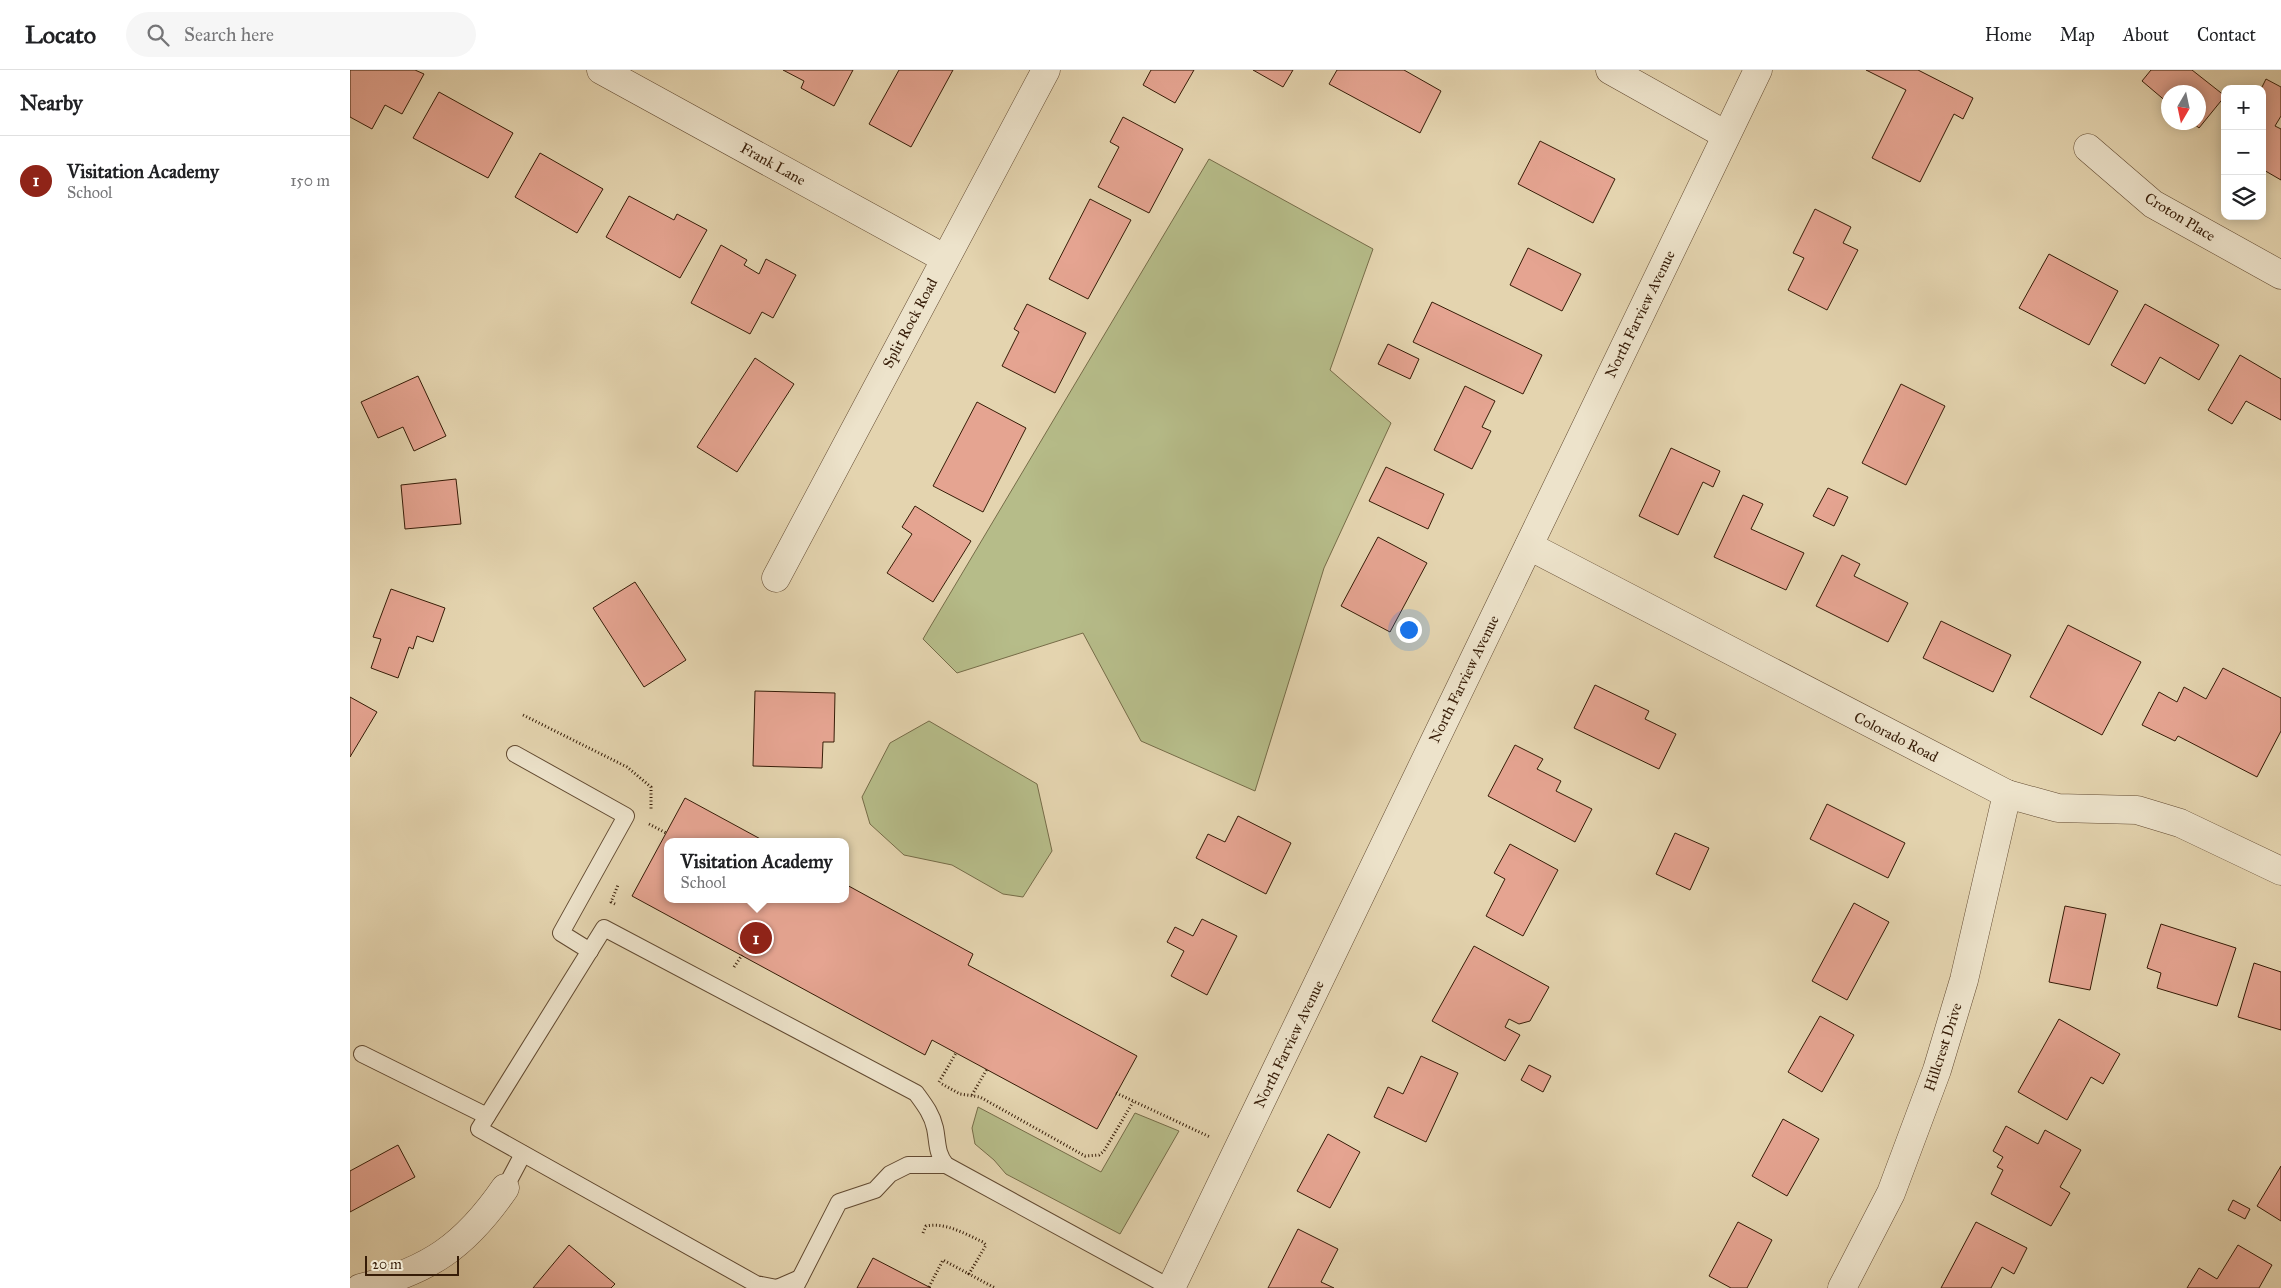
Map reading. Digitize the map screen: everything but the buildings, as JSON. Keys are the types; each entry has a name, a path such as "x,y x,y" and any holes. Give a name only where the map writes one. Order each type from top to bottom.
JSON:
{"street":[{"name":"Frank Lane","path":"601,70 944,258"},
{"name":"Split Rock Road","path":"776,578 944,258 1046,70"},
{"path":"1610,70 1726,135"},
{"name":"North Farview Avenue","path":"1171,1288 1758,70"},
{"name":"Croton Place","path":"2088,148 2153,204 2281,275"},
{"name":"Colorado Road","path":"1529,546 2007,794 2058,808 2137,810 2180,823 2281,871"},
{"name":"Hillcrest Drive","path":"1842,1288 1891,1193 1937,1070 1964,980 2007,794"},
{"path":"360,1288 380,1283 420,1268 448,1252 485,1217 505,1188"}],"lane":[{"path":"514,754 626,816 561,933 590,951"},
{"path":"946,1165 908,1165 890,1174 875,1190 839,1202 797,1283 777,1288 767,1288 756,1284 479,1129 604,928 916,1093 928,1109 935,1127 936,1147 946,1165 1171,1288"},
{"path":"362,1054 487,1116"},
{"path":"505,1188 523,1154"}],"path":[{"path":"647,822 666,833"},
{"path":"742,955 734,967 742,971"},
{"path":"938,1082 956,1053"},
{"path":"972,1094 987,1069"},
{"path":"930,1078 960,1094 972,1094 1085,1156 1093,1156 1104,1151 1133,1102"},
{"path":"1116,1093 1210,1137"},
{"path":"923,1233 926,1226 942,1225 983,1242 986,1245 969,1274"},
{"path":"930,1287 943,1260 995,1288"}],"green space":[{"path":"1209,159 1373,249 1330,370 1391,423 1324,568 1255,791 1141,741 1083,633 957,673 923,639"},
{"path":"929,721 1037,784 1052,851 1023,897 1003,894 952,865 904,855 870,824 862,797 890,743"},
{"path":"978,1107 1101,1172 1135,1113 1179,1131 1120,1234 1006,1174 994,1160 975,1144 972,1128"}],"place":[{"name":"Visitation Academy","path":"756,938"}]}
